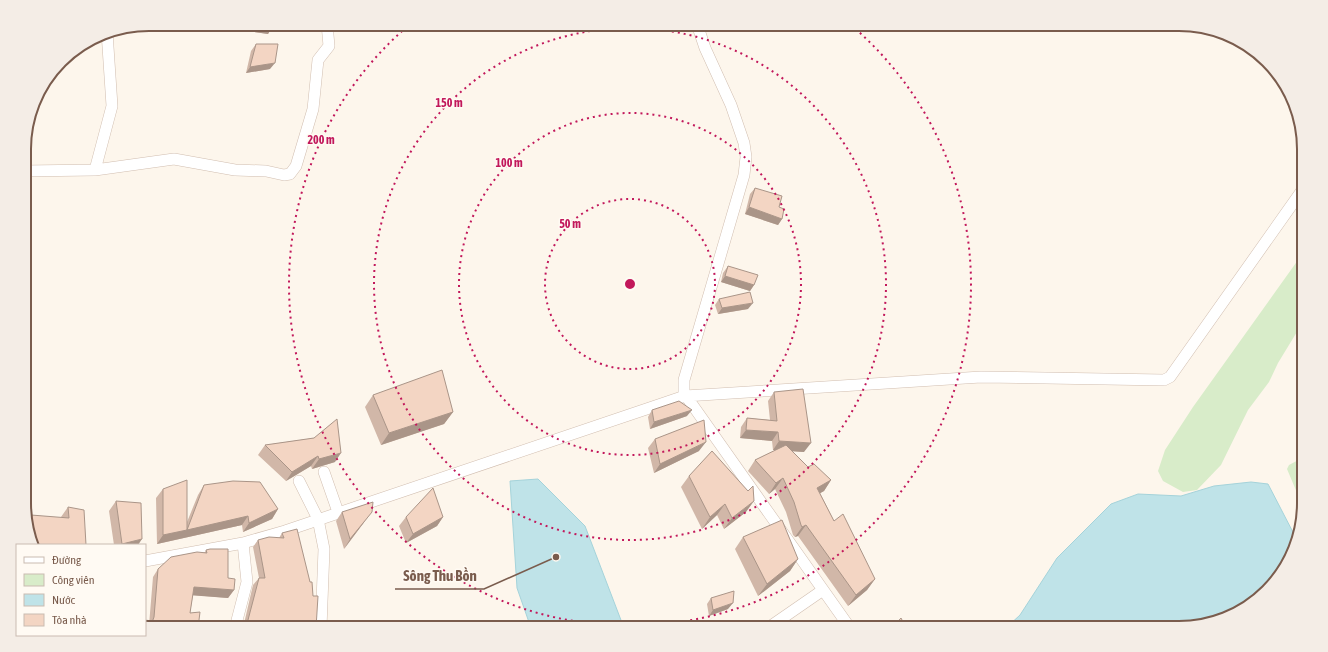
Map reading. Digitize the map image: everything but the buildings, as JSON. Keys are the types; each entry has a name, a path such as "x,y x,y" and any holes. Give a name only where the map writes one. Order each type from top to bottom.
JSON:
{"street":[{"path":"31,171 95,170 174,160 235,170 266,171 284,175 290,174 296,166 313,108 318,60 329,46 328,31"},
{"path":"699,31 705,48 731,105 744,143 746,157 744,175 684,380 685,396 845,621"},
{"path":"95,170 112,106 108,38"},
{"path":"146,561 242,544 685,396 981,377 1164,380 1170,377 1297,197"},
{"path":"324,472 338,512"},
{"path":"299,482 318,519 324,549 320,621"},
{"path":"237,621 247,582 242,544"},
{"path":"778,621 823,590"}],"green space":[{"path":"1297,261 1297,332 1278,363 1269,382 1248,410 1221,465 1197,490 1183,492 1163,481 1158,471 1165,450 1193,407"},
{"path":"1297,461 1297,493 1287,469 1289,465"}],"water":[{"path":"538,479 585,526 621,621 529,621 517,588 510,481"},
{"path":"1251,482 1268,484 1293,533 1285,555 1277,569 1257,592 1245,601 1217,615 1187,621 1014,621 1020,615 1057,558 1111,504 1138,494 1181,496 1214,486"}],"place":[{"name":"Sông Thu Bồn","path":"556,557"}]}
